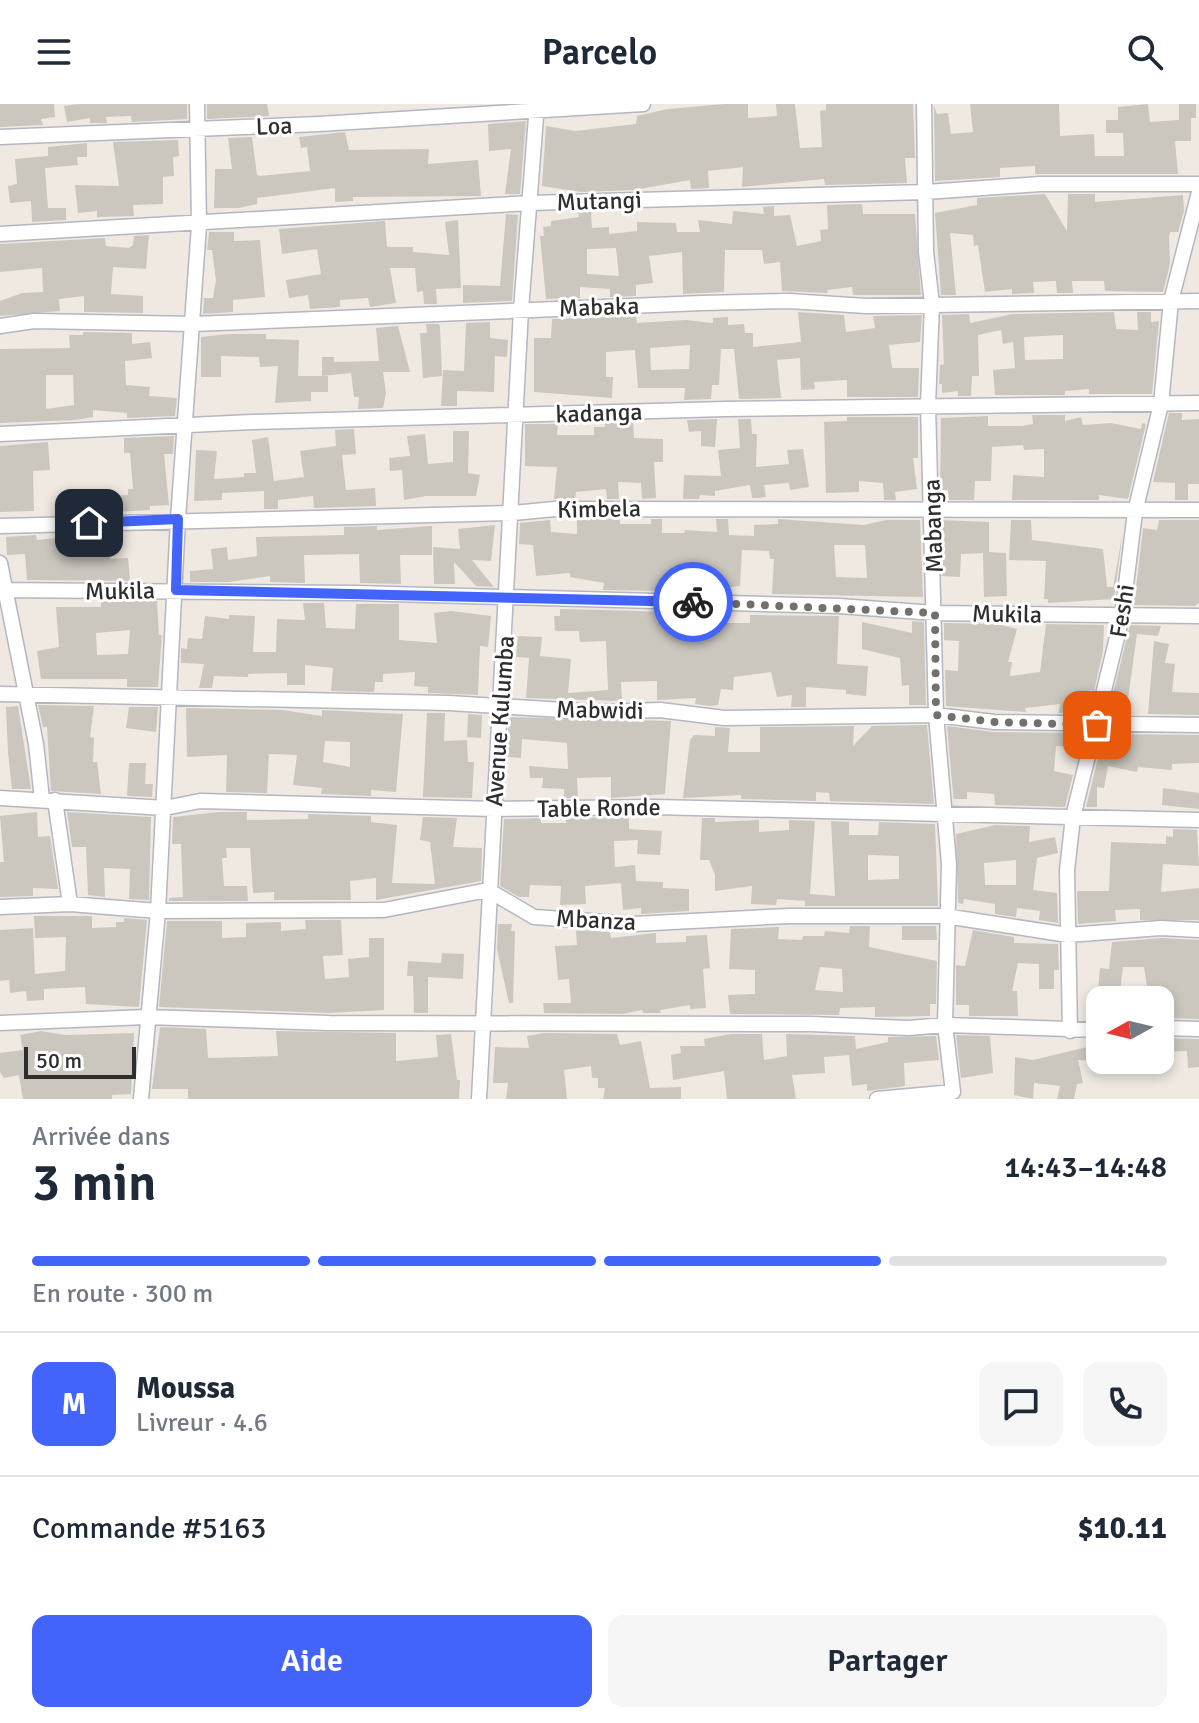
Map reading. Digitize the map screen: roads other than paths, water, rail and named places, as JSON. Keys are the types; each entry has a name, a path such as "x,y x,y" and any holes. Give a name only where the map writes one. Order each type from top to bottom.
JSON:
{"street":[{"path":"141,1099 165,808 178,519 199,225 197,104"},
{"name":"Loa","path":"0,137 196,130 536,107 643,104"},
{"name":"Mabanga","path":"877,1099 953,1092 945,1025 945,916 949,864 936,715 934,507 928,405 932,304 926,252 924,104"},
{"name":"Avenue Kulumba","path":"479,1099 488,890 513,513 521,310 536,107"},
{"name":"Mutangi","path":"0,234 199,225 530,203 926,192 1040,184 1199,184"},
{"name":"Feshi","path":"1070,1031 1067,870 1073,817 1122,617 1135,512 1161,404 1171,301 1199,192"},
{"name":"Mabaka","path":"0,326 34,321 193,324 702,303 1199,301"},
{"name":"kadanga","path":"0,434 518,415 928,405 1199,403"},
{"name":"Kimbela","path":"0,526 178,519 513,513 555,509 934,507 1135,512 1199,510"},
{"path":"0,563 2,590 70,904"},
{"name":"Mukila","path":"2,590 106,593 176,590 839,606 935,613 1199,616"},
{"name":"Mabwidi","path":"0,694 660,710 724,718 936,715 994,722 1199,725"},
{"name":"Table Ronde","path":"0,798 165,808 200,801 494,809 654,807 1199,820"},
{"path":"0,907 70,904 158,911 384,910 488,890"},
{"name":"Mbanza","path":"488,890 534,917 634,924 788,916 945,916 1068,935 1161,928 1199,930"},
{"path":"0,1023 146,1017 481,1025 811,1024 908,1028 945,1025 1086,1030"},
{"path":"1174,1028 1199,1029"}]}
